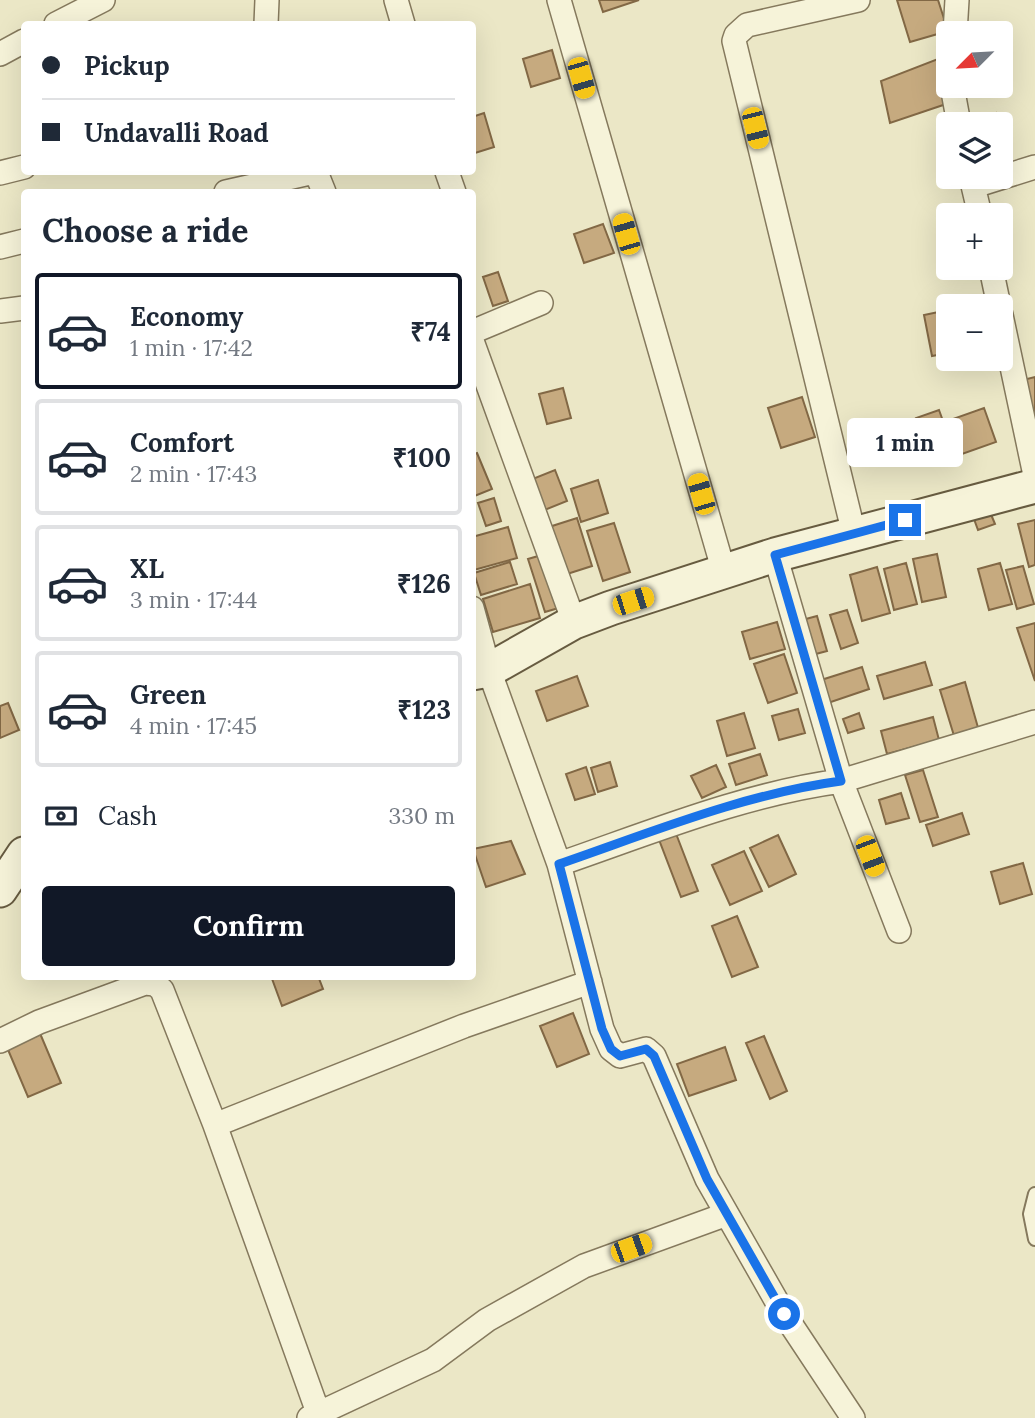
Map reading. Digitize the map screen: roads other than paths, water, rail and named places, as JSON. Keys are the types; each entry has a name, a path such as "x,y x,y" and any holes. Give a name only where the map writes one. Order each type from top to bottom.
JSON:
{"main road":[{"path":"481,671 574,622 775,555 1035,486"},
{"path":"0,890 21,858"}],"street":[{"path":"62,21 103,0"},
{"path":"266,21 267,0"},
{"path":"396,0 402,21"},
{"path":"559,0 724,572"},
{"path":"853,534 734,41 736,35 747,25 858,0"},
{"path":"956,21 957,0"},
{"path":"0,54 21,43"},
{"path":"1013,172 1035,167"},
{"path":"0,173 21,168"},
{"path":"239,189 302,175"},
{"path":"0,247 21,242"},
{"path":"476,330 541,303"},
{"path":"0,310 21,308"},
{"path":"476,352 574,622"},
{"path":"1013,371 1035,475"},
{"path":"775,555 841,781 899,931"},
{"path":"476,636 481,671 559,864 602,1029 615,1053 620,1056 646,1049 654,1056 707,1179 784,1314 853,1418"},
{"path":"559,864 729,805 841,781 1035,722"},
{"path":"0,1041 139,981 150,982 162,990 215,1125 316,1417 433,1360 487,1320 584,1266 727,1214"},
{"path":"215,1125 464,1026 590,982"}],"lane":[{"path":"1035,1194 1030,1214 1035,1239"}]}
